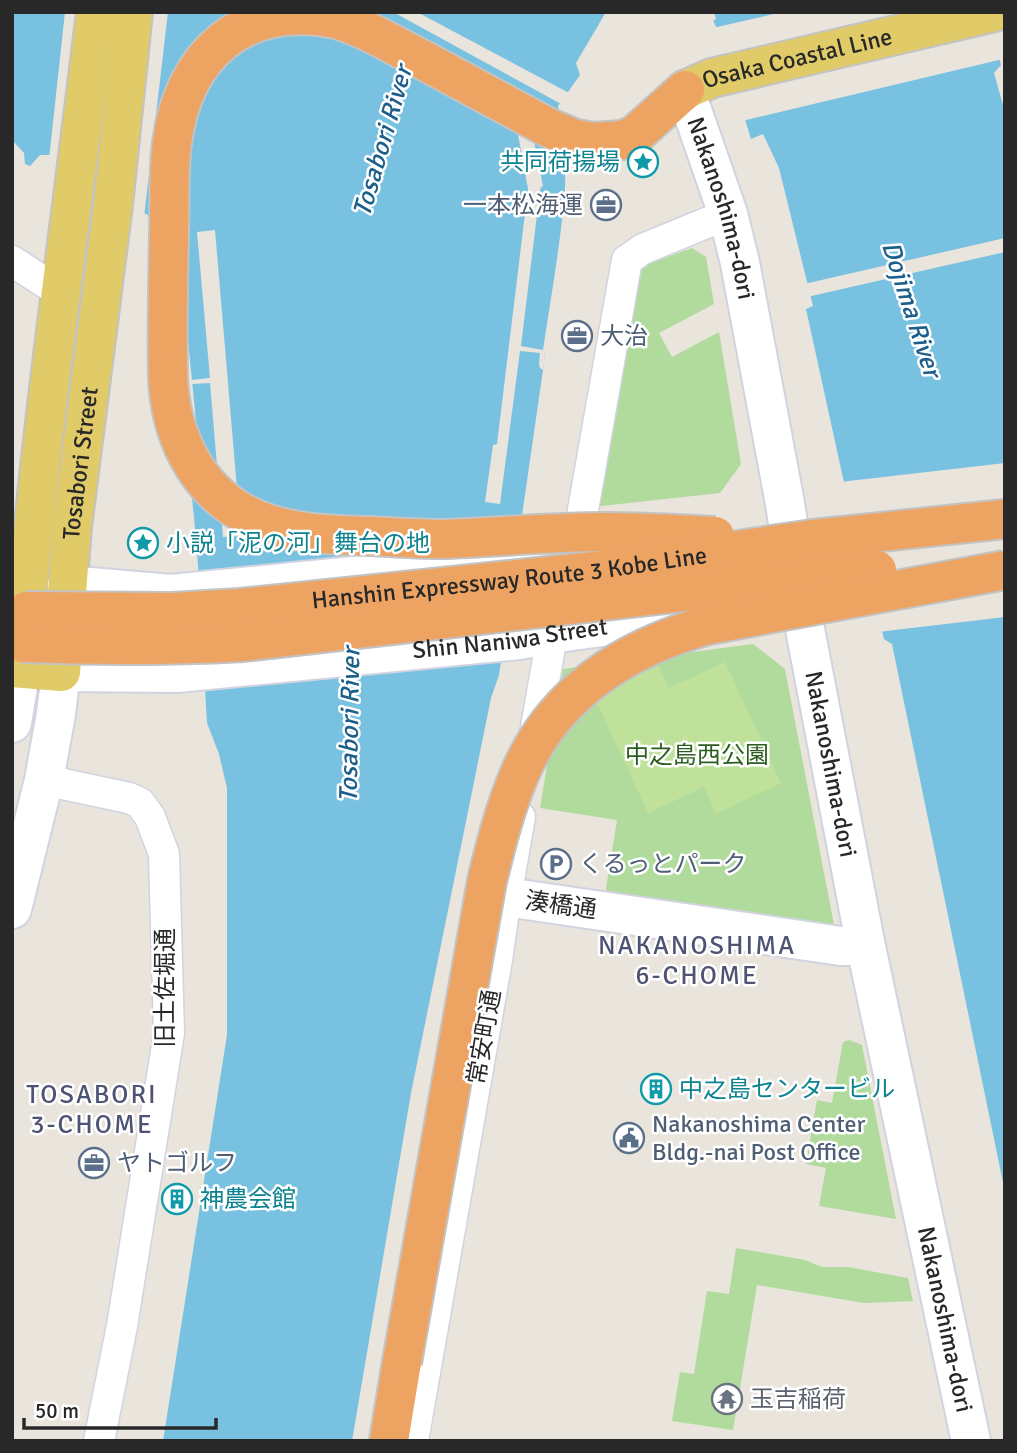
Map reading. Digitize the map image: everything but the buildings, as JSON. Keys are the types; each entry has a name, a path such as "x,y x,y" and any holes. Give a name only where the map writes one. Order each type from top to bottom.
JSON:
{"highway":[{"path":"698,84 636,134 622,141 592,142 573,138 550,128 399,48 336,19 288,13 239,26 219,41 190,79 181,103 172,144 167,304 167,377 172,416 185,452 197,472 226,502 246,515 294,530 321,534 442,539 603,532 813,529"},
{"name":"Hanshin Expressway Route 3 Kobe Line","path":"18,591 101,612 240,608 604,570 813,529 1005,519"},
{"name":"Hanshin Expressway Route 3 Kobe Line","path":"15,660 125,646 243,642 1005,556"},
{"path":"389,1441 487,881 508,804 521,771 541,735 563,707 594,678 627,656 677,634 708,625 1005,573"}],"main road":[{"name":"Tosabori Street","path":"15,660 24,529 61,293 96,12"},
{"name":"Tosabori Street","path":"61,672 72,527 113,205 133,12"},
{"name":"Osaka Coastal Line","path":"698,84 994,12"},
{"path":"18,591 67,585"},
{"name":"Shin Naniwa Street","path":"15,660 61,672"}],"street":[{"name":"Nakanoshima-dori","path":"698,84 740,263 813,529 800,600 804,629 865,942 971,1441"},
{"path":"574,554 627,260 643,249 728,214"},
{"path":"12,261 61,293"},
{"path":"67,585 171,594 813,529 1005,501"},
{"name":"Shin Naniwa Street","path":"61,672 177,673 535,637 1005,573"},
{"name":"常安町通","path":"413,1441 549,653 535,637"},
{"name":"Tosabori Street","path":"12,723 15,660"},
{"name":"Tosabori Street","path":"12,909 44,780 61,672"},
{"name":"旧土佐堀通","path":"44,780 129,798 140,803 150,817 164,853 169,1033 122,1326 99,1441"},
{"name":"湊橋通","path":"506,897 841,946 865,942"}],"green space":[{"path":"692,248 706,257 714,304 659,333 672,357 719,332 741,464 720,493 592,507 635,267 645,259 653,262"},
{"name":"中之島西公園","path":"753,644 785,669 834,925 831,929 605,895 617,820 540,808 563,669"},
{"path":"725,662 781,783 716,814 704,787 648,813 593,694 658,664 669,688"},
{"path":"849,1040 862,1045 896,1219 819,1206 826,1168 806,1164 817,1100 832,1103 843,1042"},
{"path":"736,1248 805,1260 822,1267 848,1267 908,1278 913,1301 864,1303 757,1285 733,1430 672,1421 680,1372 694,1374 707,1291 729,1294"}],"water":[{"name":"Tosabori River","path":"12,12 606,12 576,63 580,75 558,106 565,168 563,208 543,350 543,370 499,675 491,698 411,1093 352,1441 163,1441 227,1035 227,788 219,754 207,723 191,487 198,442 184,299 159,222 49,155 40,155 30,166 25,164 24,153 12,140"},
{"name":"Dojima River","path":"714,12 986,12 1001,65 994,73 1005,112 1005,1192 892,644 884,639 843,478 806,309 813,306 779,168 763,134 751,139 713,21 716,19"}],"pier":[{"path":"65,12 168,12 144,217 49,159"},
{"path":"393,12 417,12 571,94 563,105"},
{"path":"782,12 990,12 1003,59 742,121 713,28"},
{"path":"531,127 543,186 540,190 521,346 543,350 545,354 543,370 539,364 540,353 520,351 500,504 485,502 493,445 497,444 528,189 517,129"},
{"path":"215,230 241,536 223,537 210,383 192,384 191,380 210,378 197,232"},
{"path":"1005,238 1005,252 807,297 804,284"},
{"path":"1005,463 1005,617 878,632 840,482"}],"place":[{"name":"共同荷揚場","path":"643,162"},
{"name":"一本松海運","path":"606,205"},
{"name":"大治","path":"577,336"},
{"name":"小説「泥の河」舞台の地","path":"143,543"},
{"name":"くるっとパーク","path":"556,864"},
{"name":"中之島センタービル","path":"656,1089"},
{"name":"Nakanoshima Center Bldg.-nai Post Office","path":"629,1138"},
{"name":"ヤトゴルフ","path":"94,1163"},
{"name":"神農会館","path":"177,1199"},
{"name":"玉吉稲荷","path":"727,1399"}],"district":[{"name":"NAKANOSHIMA 6-CHOME","path":"697,960"},
{"name":"TOSABORI 3-CHOME","path":"92,1109"}]}
